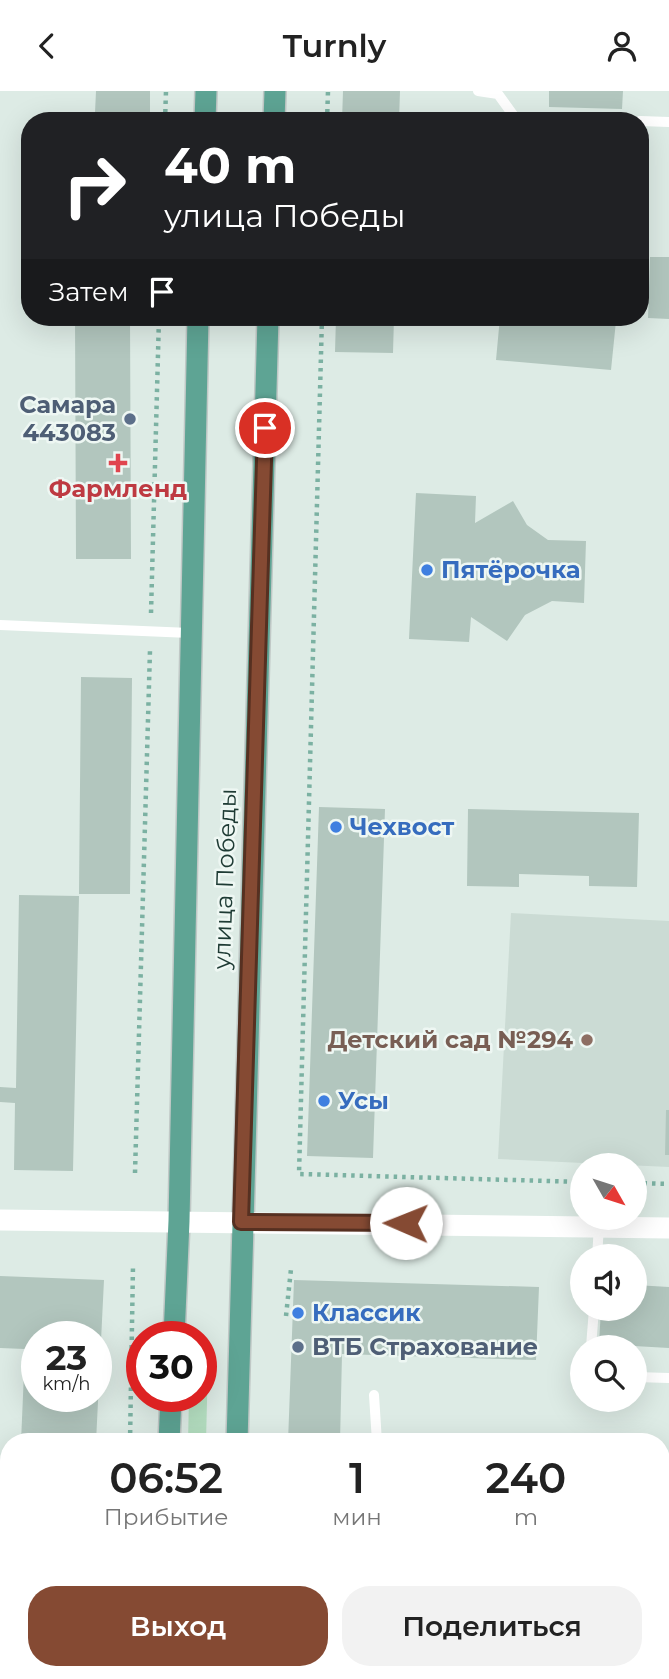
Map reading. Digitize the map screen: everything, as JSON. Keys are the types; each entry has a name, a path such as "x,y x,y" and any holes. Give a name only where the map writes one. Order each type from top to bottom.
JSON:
{"main road":[{"path":"205,112 206,91"},
{"path":"274,112 275,91"},
{"name":"улица Победы","path":"175,1321 198,326"},
{"name":"улица Победы","path":"237,1433 268,326"},
{"path":"169,1433 170,1412"}],"street":[{"path":"0,1220 570,1226"},
{"path":"648,1227 669,1228"}],"lane":[{"path":"478,91 498,94 510,112"},
{"path":"649,121 669,122"},
{"path":"0,625 190,633"},
{"path":"647,1377 669,1378"},
{"path":"374,1395 376,1433"}],"path":[{"path":"165,112 166,91"},
{"path":"327,112 328,91"},
{"path":"135,1173 159,326"},
{"path":"322,326 299,1174 570,1182"},
{"path":"648,1184 669,1184"},
{"path":"130,1433 133,1266"},
{"path":"286,1316 291,1269"}],"shaded area":[{"name":"Детский сад №294","path":"511,913 669,921 669,1167 648,1166 648,1153 570,1153 570,1162 498,1159"}],"green space":[{"path":"189,1412 207,1412 206,1433 188,1433"}],"building":[{"path":"96,91 150,91 150,112 95,112"},
{"path":"343,91 400,91 399,112 342,112"},
{"path":"549,91 623,91 622,109 549,107"},
{"path":"650,257 669,257 669,319 649,318"},
{"path":"75,326 130,326 131,559 76,559"},
{"path":"336,326 394,326 393,353 335,352"},
{"path":"499,326 615,326 611,370 496,360"},
{"path":"416,493 476,496 475,523 513,501 527,525 548,540 586,541 584,603 552,601 525,615 507,641 471,617 469,642 409,639"},
{"path":"81,677 132,678 130,894 79,894"},
{"path":"319,807 385,809 373,1158 307,1156"},
{"path":"468,809 639,813 637,887 589,886 589,876 519,874 519,887 467,886"},
{"path":"19,895 79,896 73,1171 14,1170 15,1103 0,1102 0,1087 16,1088"},
{"path":"666,1110 669,1110 669,1155 665,1155"},
{"path":"0,1276 104,1280 102,1321 21,1321 21,1349 0,1348"},
{"path":"294,1280 539,1287 536,1360 342,1354 340,1433 288,1433"},
{"path":"647,1286 669,1287 669,1348 647,1347 647,1335 600,1335 600,1321 647,1321"},
{"path":"22,1412 97,1412 96,1433 21,1433"}],"place":[{"name":"Самара 443083","path":"130,419"},
{"name":"Фармленд","path":"118,463"},
{"name":"Пятёрочка","path":"427,570"},
{"name":"Чехвост","path":"336,827"},
{"name":"Детский сад №294","path":"587,1040"},
{"name":"Усы","path":"324,1101"},
{"name":"Классик","path":"298,1313"},
{"name":"ВТБ Страхование","path":"298,1347"}],"route":[{"path":"265,428 241,1222 406,1223"}]}
